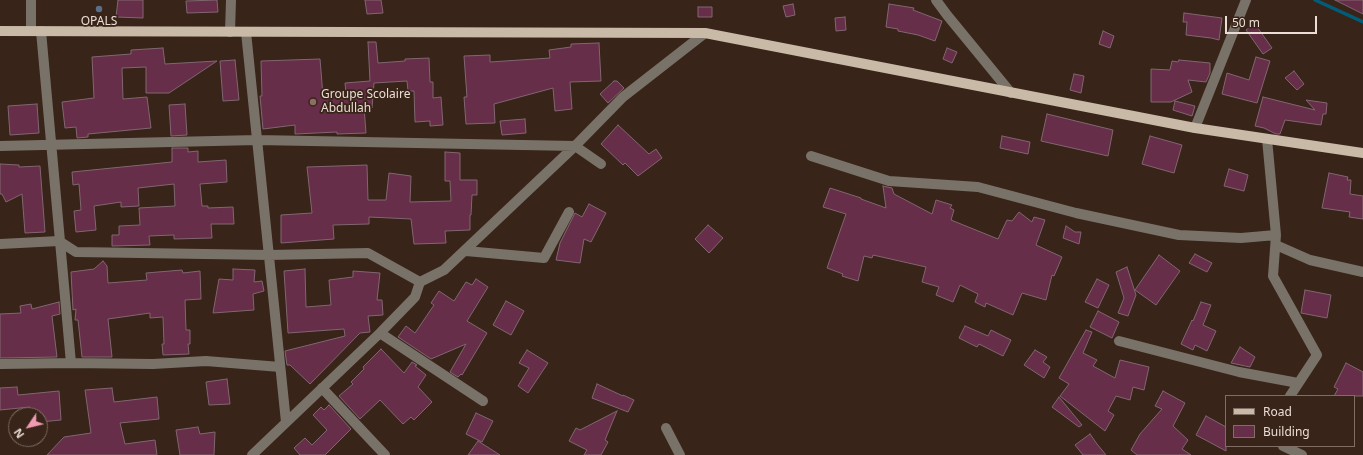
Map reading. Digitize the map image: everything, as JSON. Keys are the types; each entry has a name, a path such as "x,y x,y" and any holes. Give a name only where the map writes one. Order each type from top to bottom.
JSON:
{"main road":[{"path":"0,31 705,33 1195,128 1363,153"}],"street":[{"path":"31,0 51,146 71,363"},
{"path":"230,32 231,0"},
{"path":"936,0 1011,92"},
{"path":"1195,128 1246,0"},
{"path":"246,32 286,422"},
{"path":"252,455 380,333 415,297 420,282 444,270 466,251 575,146 623,97 705,33"},
{"path":"1267,139 1276,240 1274,276 1317,355 1291,395"},
{"path":"0,146 257,140 575,146 601,164"},
{"path":"811,156 889,181 978,187 1076,213 1179,235 1276,240 1310,260 1363,272"},
{"path":"466,251 544,258 569,212"},
{"path":"0,244 59,241 76,252 269,255 368,253 420,282"},
{"path":"380,333 483,401"},
{"path":"1119,341 1239,372 1298,383"},
{"path":"0,364 153,364 206,361 280,368"},
{"path":"322,388 384,455"},
{"path":"666,428 680,455"},
{"path":"1285,447 1302,455"}],"building":[{"path":"118,0 143,0 143,18 116,17"},
{"path":"217,0 218,12 187,13 186,1"},
{"path":"365,0 381,0 383,13 367,14"},
{"path":"1335,0 1363,0 1363,14"},
{"path":"793,4 795,15 786,17 783,6"},
{"path":"889,4 914,8 913,10 942,21 935,41 918,35 898,31 898,29 886,27"},
{"path":"698,7 712,7 712,17 698,17"},
{"path":"1184,13 1222,18 1219,40 1186,35 1187,22 1183,22"},
{"path":"845,17 846,30 836,31 835,18"},
{"path":"1255,24 1272,48 1263,54 1246,30"},
{"path":"1103,31 1114,36 1110,48 1099,44"},
{"path":"368,42 376,42 378,63 405,61 405,59 429,58 430,82 433,82 433,98 441,97 443,125 430,126 430,121 415,122 414,91 408,91 407,81 374,83 372,108 364,107 366,133 337,134 337,132 295,134 295,125 263,129 260,96 262,96 261,61 320,59 323,96 346,93 345,83 370,81"},
{"path":"599,43 601,81 570,82 572,109 555,111 553,88 494,104 495,123 466,124 464,97 467,97 464,56 490,55 490,62 550,58 549,50 571,47 571,44"},
{"path":"163,48 165,64 217,61 169,93 146,93 146,67 122,68 123,99 147,97 151,128 88,134 88,137 77,138 76,127 65,128 62,102 94,98 92,57 131,54 131,50"},
{"path":"947,48 957,52 952,63 943,59"},
{"path":"1256,57 1270,61 1257,103 1222,94 1227,73 1249,80"},
{"path":"235,60 239,100 223,101 220,61"},
{"path":"1179,60 1210,63 1210,73 1206,82 1188,80 1192,92 1171,102 1151,102 1151,69 1170,70 1172,61 1178,62"},
{"path":"1294,71 1304,84 1297,90 1285,78"},
{"path":"1074,74 1084,76 1081,93 1070,90"},
{"path":"614,81 617,81 624,88 608,103 600,94"},
{"path":"1263,97 1315,110 1306,100 1327,103 1326,114 1323,114 1321,125 1285,120 1280,134 1276,134 1264,128 1255,126"},
{"path":"1175,101 1195,106 1192,116 1173,110"},
{"path":"37,104 39,133 10,135 8,106"},
{"path":"185,104 187,135 171,136 169,105"},
{"path":"1047,114 1113,130 1108,156 1041,141"},
{"path":"525,119 526,133 502,135 500,121"},
{"path":"618,125 649,154 656,149 662,158 638,176 625,163 623,165 601,144"},
{"path":"1002,136 1030,142 1028,154 1000,148"},
{"path":"1150,136 1182,145 1174,173 1142,164"},
{"path":"172,148 188,148 188,152 198,151 198,162 226,160 227,182 200,184 202,206 208,206 208,208 233,207 234,224 211,224 212,238 174,239 174,235 149,236 150,245 112,246 112,235 119,235 119,226 140,225 139,208 175,206 174,184 138,188 139,206 121,207 121,202 94,206 96,230 76,232 74,211 81,210 79,184 73,185 72,172 172,162"},
{"path":"445,152 460,153 460,180 477,180 477,195 472,195 470,230 445,231 446,243 414,244 411,219 369,217 369,224 333,225 334,239 281,243 281,215 312,213 307,167 367,165 368,200 386,200 389,173 411,176 410,202 451,201 450,181 445,181"},
{"path":"0,164 19,165 19,167 40,166 45,232 25,233 22,194 6,202 2,194 0,194"},
{"path":"1229,169 1248,175 1244,191 1224,186"},
{"path":"1329,173 1348,177 1347,180 1351,180 1350,194 1363,196 1363,219 1349,217 1350,212 1322,208"},
{"path":"883,186 892,188 894,194 932,214 936,200 952,205 950,208 954,210 951,220 998,239 1007,220 1012,221 1019,212 1032,222 1034,217 1045,220 1036,245 1062,257 1054,276 1052,275 1046,300 1022,293 1013,315 986,303 985,307 975,302 978,294 960,285 953,302 936,295 939,287 922,282 926,267 873,255 872,258 864,256 858,281 842,276 843,274 827,268 846,214 823,207 830,188 886,208"},
{"path":"589,204 606,213 591,242 584,239 580,263 556,260 560,243 575,213 582,217"},
{"path":"708,225 723,238 709,253 695,239"},
{"path":"1066,226 1075,232 1081,232 1079,244 1063,238"},
{"path":"1195,254 1212,263 1207,272 1189,263"},
{"path":"1159,255 1180,271 1156,305 1135,290"},
{"path":"103,261 107,266 108,283 147,280 146,273 182,270 183,273 200,271 201,299 185,300 186,330 190,330 190,344 188,344 189,354 163,355 163,317 150,318 150,313 108,319 112,357 82,357 78,320 75,320 76,309 73,310 71,272 94,269"},
{"path":"1127,267 1136,295 1128,316 1118,313 1124,298 1116,272"},
{"path":"233,269 255,270 254,282 262,281 264,291 253,294 254,310 213,313 219,279 233,280"},
{"path":"305,269 306,307 331,305 329,280 353,277 353,271 380,273 377,300 382,300 383,315 368,316 370,332 360,333 310,384 290,365 287,365 285,351 345,336 344,329 288,333 284,271"},
{"path":"476,279 488,287 467,321 487,333 462,375 461,374 458,377 450,372 466,344 431,359 398,337 406,326 415,333 434,305 431,303 439,291 454,301 466,282 472,285"},
{"path":"1097,279 1109,285 1098,308 1085,302"},
{"path":"1305,290 1331,295 1327,318 1301,313"},
{"path":"506,301 524,311 511,335 493,325"},
{"path":"59,302 60,314 52,316 57,357 0,358 0,314 21,313 20,306 31,304 32,309"},
{"path":"1201,302 1211,305 1203,325 1216,331 1207,351 1195,345 1193,350 1181,344"},
{"path":"1098,311 1119,322 1112,338 1090,327"},
{"path":"965,326 988,336 991,330 1011,340 1003,356 979,344 977,347 959,338"},
{"path":"1086,330 1092,332 1083,353 1097,360 1093,366 1115,378 1120,360 1149,367 1144,390 1133,387 1130,400 1116,396 1108,411 1114,415 1105,431 1060,396 1069,384 1059,378"},
{"path":"1240,347 1255,357 1250,367 1231,363"},
{"path":"381,349 404,373 412,362 417,365 415,366 426,375 418,387 432,402 414,420 411,417 403,424 380,400 360,419 339,396 353,384 351,382 364,369 363,367"},
{"path":"527,350 548,363 528,393 518,386 529,368 519,363"},
{"path":"1035,350 1047,357 1043,362 1050,367 1044,378 1024,365"},
{"path":"1346,363 1363,372 1363,396 1335,395 1338,389 1334,387"},
{"path":"227,379 230,404 209,405 206,382"},
{"path":"597,384 634,400 628,412 592,398"},
{"path":"17,387 18,395 59,391 61,420 48,421 48,407 8,407 8,409 0,410 0,388"},
{"path":"112,388 114,402 157,397 159,419 120,423 125,444 155,440 157,455 47,455 64,437 91,433 85,390"},
{"path":"1163,391 1185,403 1173,426 1188,440 1182,449 1191,455 1137,455 1131,450 1140,434 1162,409 1155,406"},
{"path":"1059,397 1082,425 1079,427 1052,407"},
{"path":"329,405 351,429 325,455 300,455 294,448 305,438 312,445 327,430 313,415 321,407 324,410"},
{"path":"617,411 605,440 608,442 601,455 584,455 587,450 569,441 576,428 580,430"},
{"path":"476,413 493,421 482,442 466,434"},
{"path":"1206,416 1225,426 1226,451 1196,435"},
{"path":"198,427 200,434 215,432 214,455 180,455 176,430"},
{"path":"1090,434 1106,455 1083,455 1075,445"},
{"path":"478,441 500,455 468,455"}],"waterway":[{"path":"1315,0 1363,22"}],"place":[{"name":"OPALS","path":"99,9"},
{"name":"Groupe Scolaire Abdullah","path":"313,102"}]}
